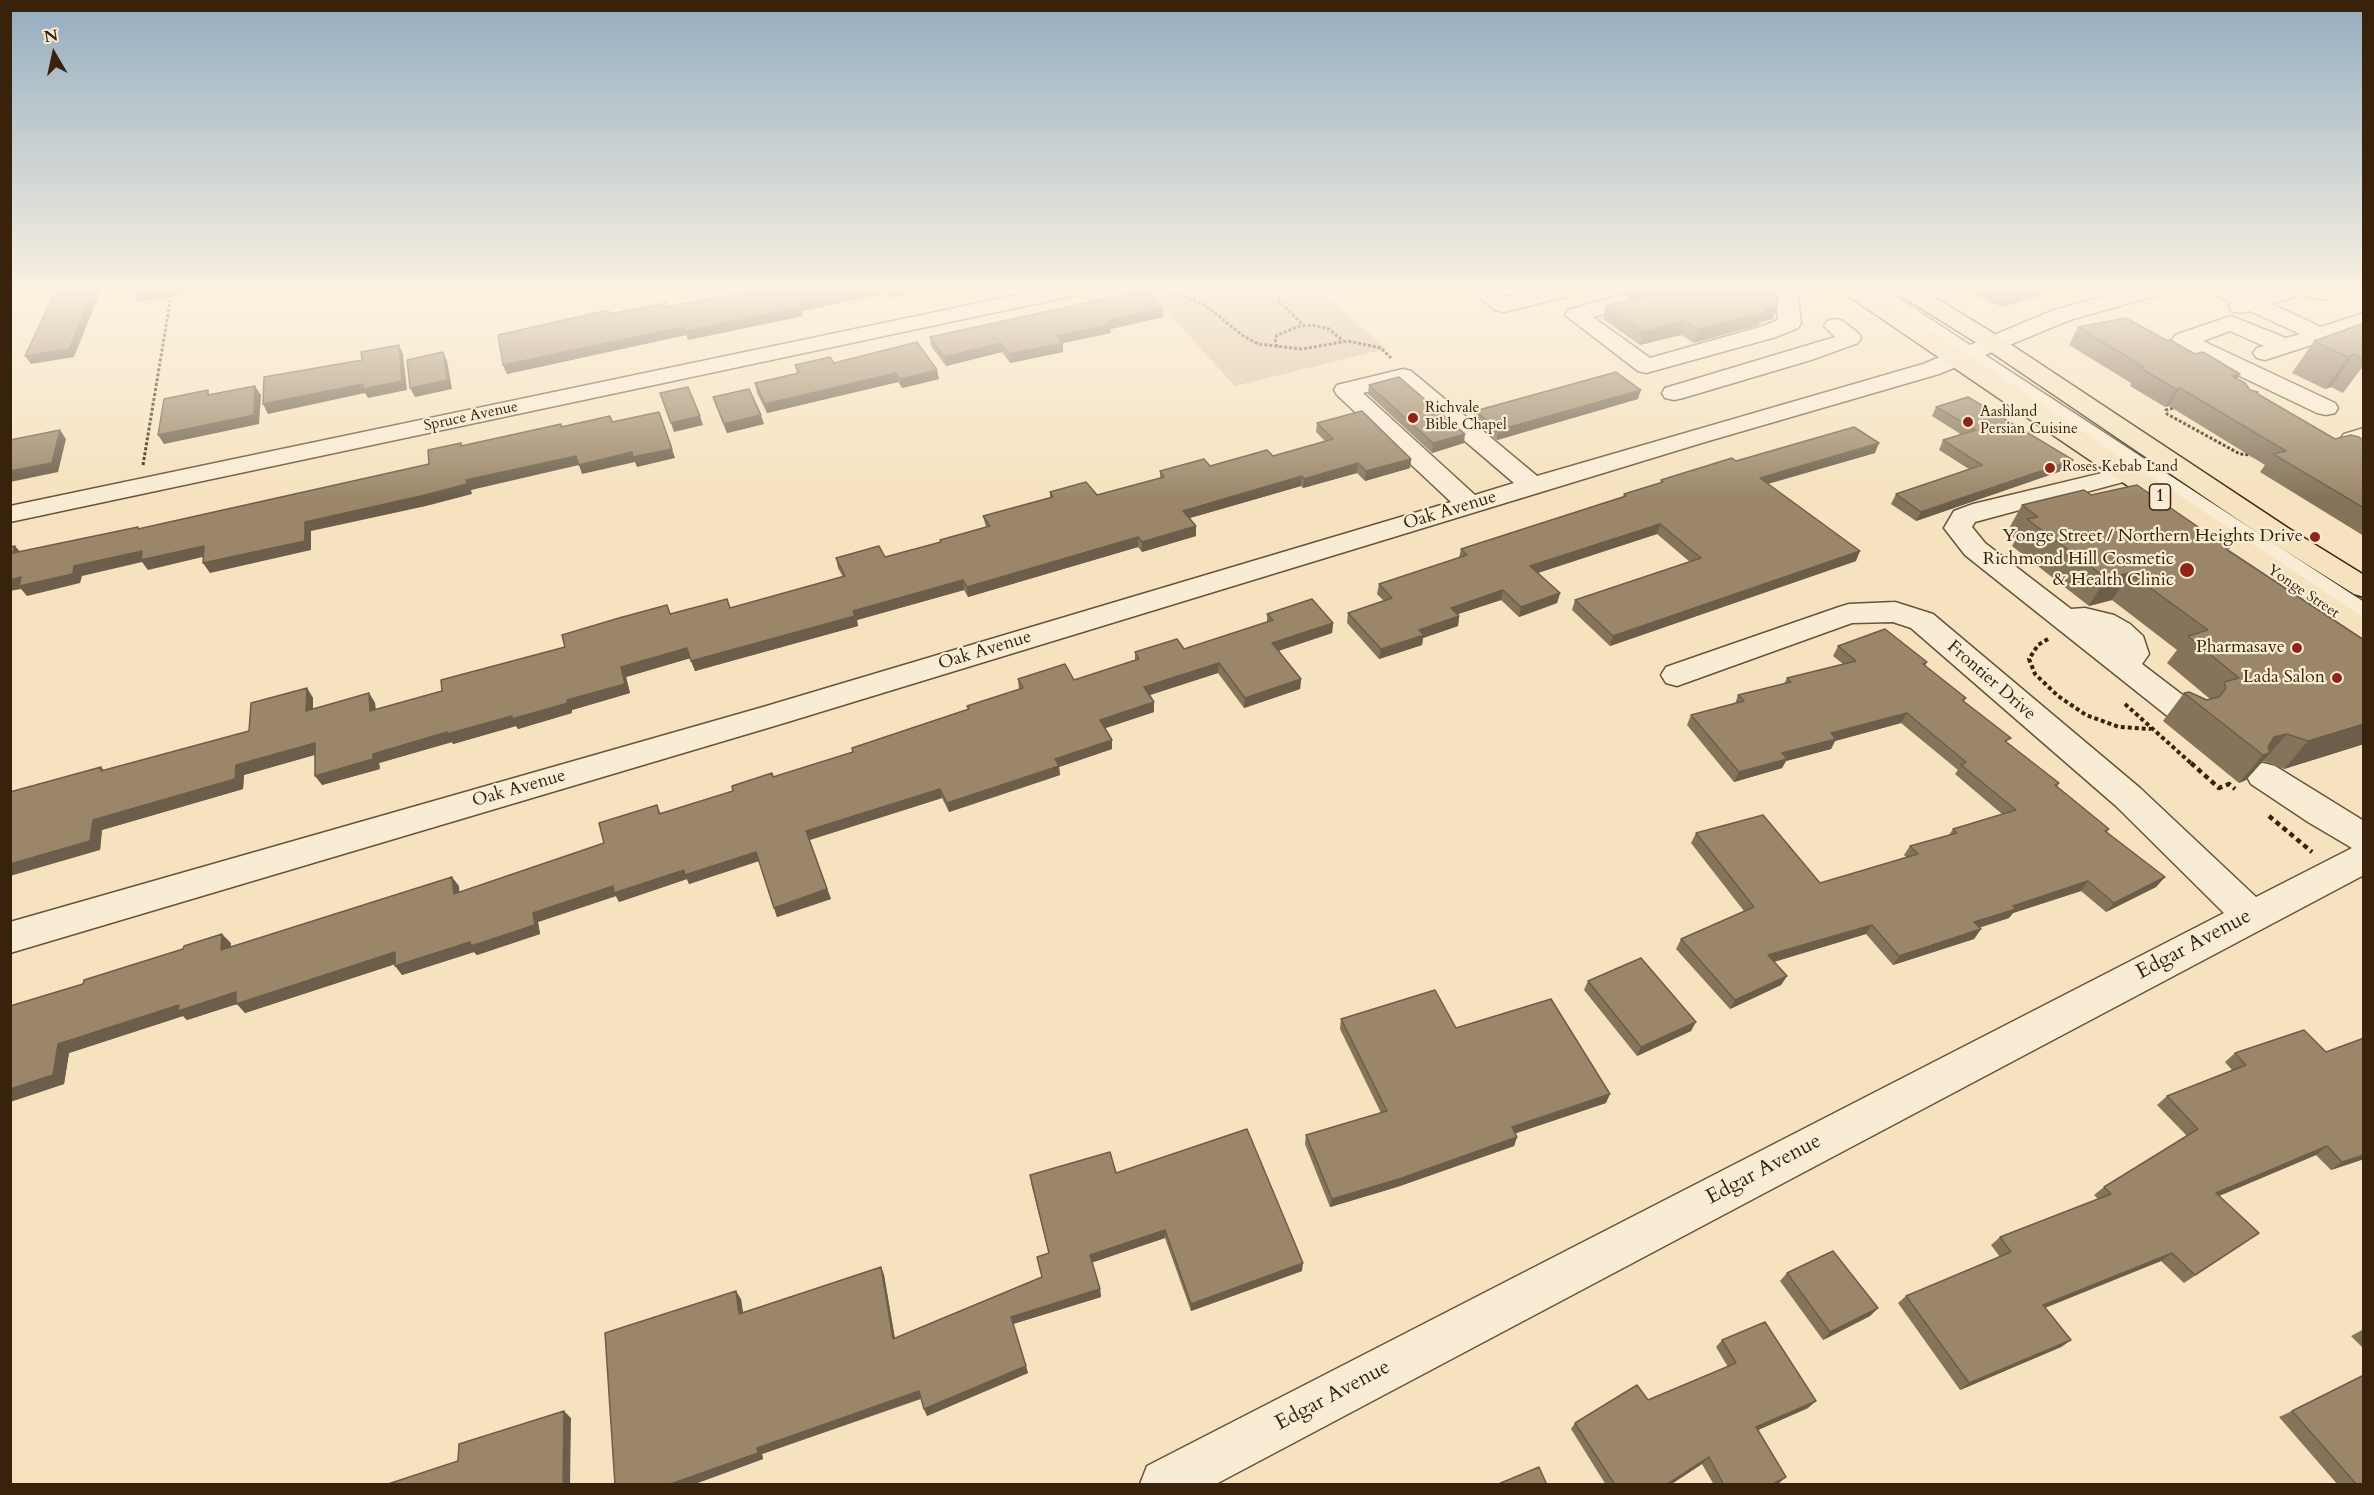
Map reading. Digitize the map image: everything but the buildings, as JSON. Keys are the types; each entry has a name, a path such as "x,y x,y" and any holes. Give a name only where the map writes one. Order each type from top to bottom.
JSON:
{"main road":[{"name":"Yonge Street","path":"1985,360 2127,475 2364,632"},
{"name":"Yonge Street","path":"1989,360 2364,588"}],"street":[{"name":"Spruce Avenue","path":"10,514 741,360"},
{"path":"1638,360 1674,393 1725,429"},
{"path":"1647,366 1669,360"},
{"path":"1674,393 1787,360"},
{"name":"Oak Avenue","path":"10,938 770,716 1533,486 1931,369 1953,360"},
{"path":"1987,360 2364,616"},
{"path":"1988,360 2364,601"},
{"path":"2212,360 2224,368 2289,389 2326,408"},
{"path":"2224,368 2246,360"},
{"path":"1470,505 1346,390 1403,376 1533,486"},
{"path":"2255,399 2289,389"},
{"path":"2364,435 2353,439 2349,444 2364,456"},
{"path":"2127,475 1983,510 1964,517 1958,528 1975,549 2059,627 2085,618 2103,622 2119,631 2132,644 2134,654 2121,665 2186,714"},
{"name":"Frontier Drive","path":"1677,675 1849,614 1896,612 1922,621 2128,797 2250,915"},
{"path":"2251,783 2320,813 2364,838"},
{"name":"Edgar Avenue","path":"1165,1485 2250,915 2350,865"}],"path":[{"path":"142,469 160,360"},
{"path":"1390,360 1403,376"},
{"path":"2173,408 2166,410 2167,414 2180,422 2216,439 2240,454 2253,454"},
{"path":"2059,627 2038,645 2029,658 2035,674 2058,696 2086,715 2119,727 2153,729"},
{"path":"2121,701 2219,788 2229,784 2251,783"},
{"path":"2264,813 2350,865"}],"shaded area":[{"path":"1211,360 1342,360 1235,386"}],"place":[{"name":"Richvale Bible Chapel","path":"1413,418"},
{"name":"Aashland Persian Cuisine","path":"1968,422"},
{"name":"Roses Kebab Land","path":"2050,468"},
{"name":"Yonge Street / Northern Heights Drive","path":"2315,537"},
{"name":"Richmond Hill Cosmetic & Health Clinic","path":"2187,570"},
{"name":"Pharmasave","path":"2297,648"},
{"name":"Lada Salon","path":"2337,678"}]}
